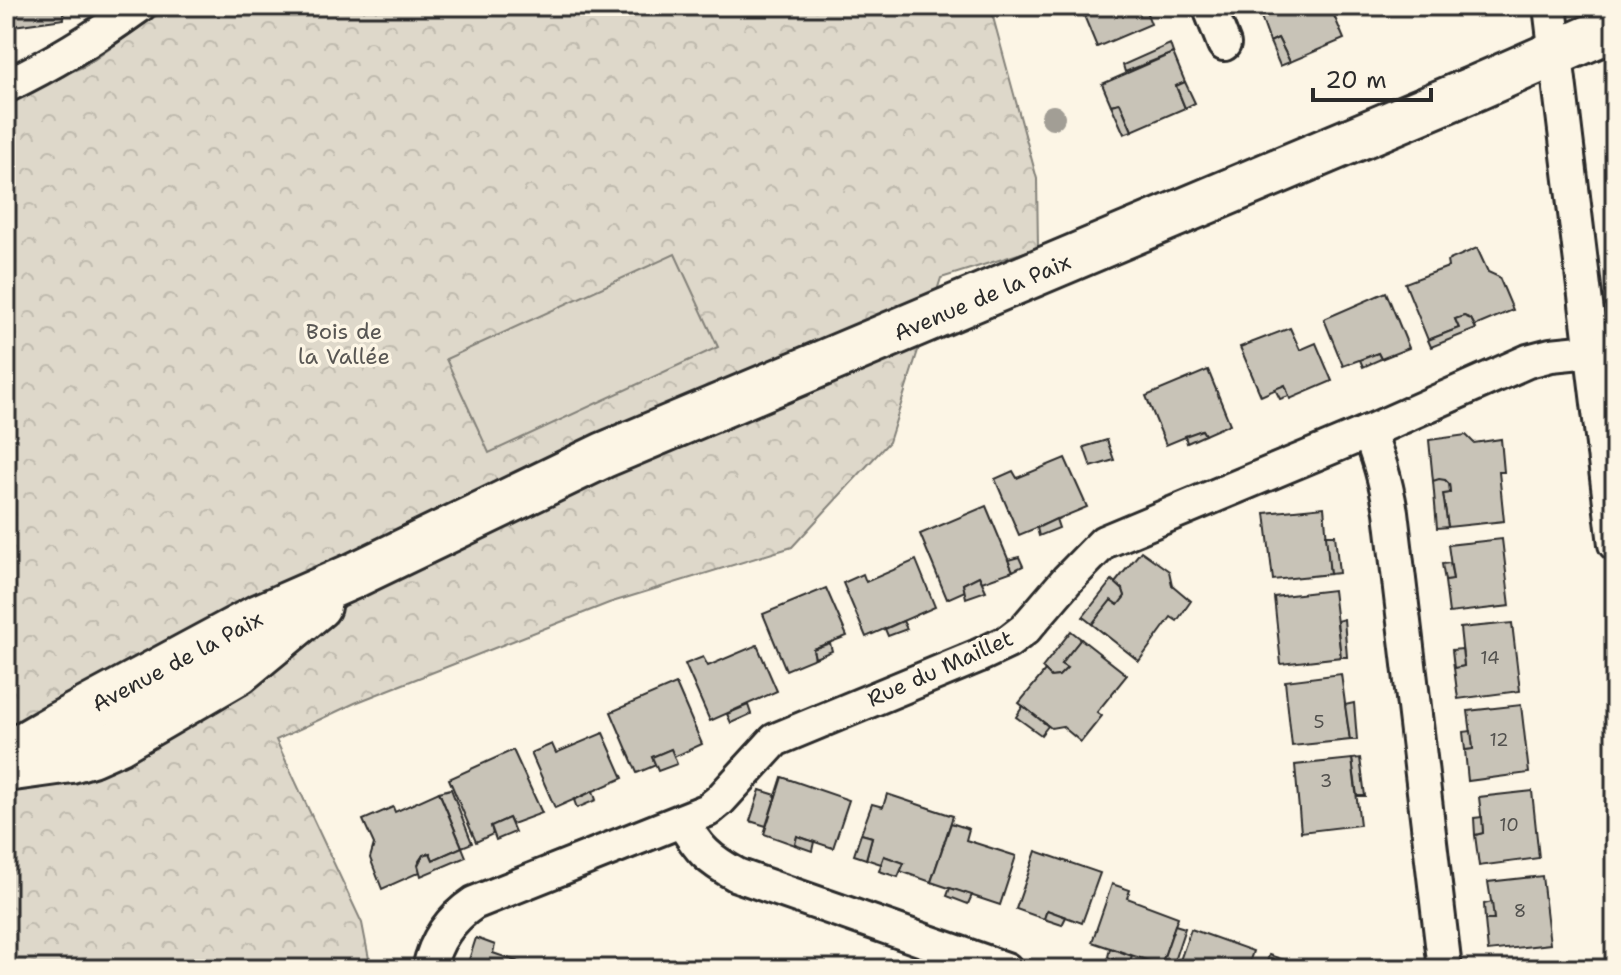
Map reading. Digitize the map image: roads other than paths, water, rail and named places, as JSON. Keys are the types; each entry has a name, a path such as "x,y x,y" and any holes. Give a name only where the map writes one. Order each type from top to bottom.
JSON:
{"street":[{"path":"6,86 95,38 139,6"},
{"path":"1209,6 1224,44"},
{"path":"1550,6 1615,544"},
{"name":"Avenue de la Paix","path":"6,755 257,618 353,576 604,455 1615,27"},
{"name":"Rue du Maillet","path":"429,969 442,934 459,913 474,903 708,810 775,740 1008,642 1025,629 1104,542 1368,432 1528,361 1591,351"},
{"path":"1368,432 1387,484 1445,969"},
{"name":"Avenue de la Paix","path":"6,769 71,760 118,742 256,659 353,576"},
{"path":"682,821 706,855 737,875 1006,969"}],"park label":[{"name":"Bois de la Vallée","path":"344,344"}]}
